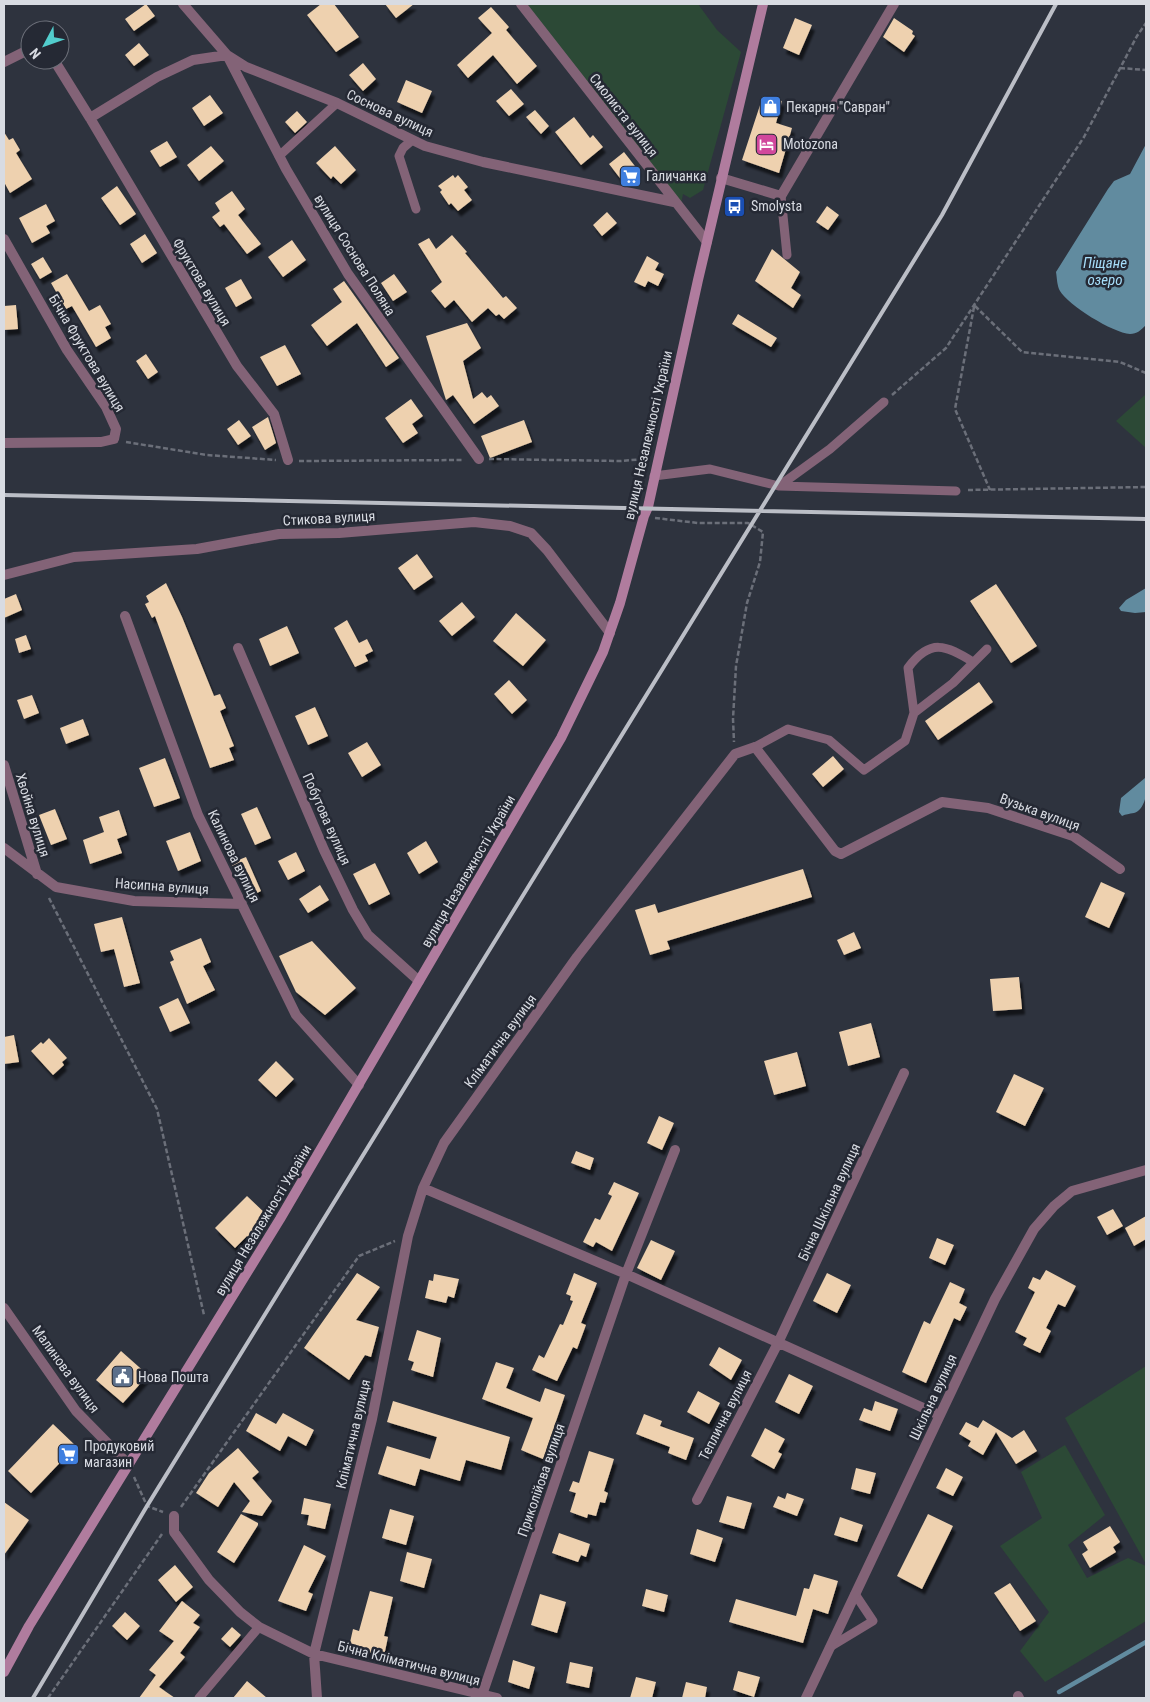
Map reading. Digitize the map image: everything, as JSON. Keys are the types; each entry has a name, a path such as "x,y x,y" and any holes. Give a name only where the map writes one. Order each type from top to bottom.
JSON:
{"main road":[{"name":"вулиця Незалежності України","path":"4,1672 275,1228 359,1085 561,738 610,633 648,507 721,178 763,4"}],"street":[{"name":"Соснова вулиця","path":"183,4 226,55 246,67 336,103 411,141 483,162 674,202"},
{"name":"Смолиста вулиця","path":"521,4 707,242"},
{"path":"721,178 781,196 894,4"},
{"path":"4,62 20,54"},
{"path":"90,118 157,77 194,60 226,55"},
{"name":"вулиця Соснова Поляна","path":"226,55 279,156 348,274 479,459"},
{"name":"Фруктова вулиця","path":"60,70 238,366 274,414 288,460"},
{"name":"Бічна Фруктова вулиця","path":"4,239 67,350 106,407 116,429 114,439"},
{"path":"4,443 101,442 114,439"},
{"name":"Стикова вулиця","path":"4,575 74,557 197,548 279,534 339,533 474,522 510,526 531,533 547,550 610,633"},
{"name":"Калинова вулиця","path":"125,616 198,815 296,1015 359,1085"},
{"name":"Побутова вулиця","path":"238,648 324,850 353,910 368,935 419,981"},
{"path":"735,754 755,748"},
{"name":"Вузька вулиця","path":"755,748 835,851 841,854 942,802 988,808 1073,836 1120,870"},
{"name":"Кліматична вулиця","path":"317,1698 314,1654 372,1419 408,1236 423,1188 444,1143 577,957 735,754"},
{"name":"Хвойна вулиця","path":"4,765 37,874"},
{"name":"Насипна вулиця","path":"4,848 56,887 134,900 242,904"},
{"name":"Бічна Шкільна вулиця","path":"778,1342 904,1073"},
{"name":"Приколійова вулиця","path":"481,1696 626,1274 676,1150"},
{"name":"Шкільна вулиця","path":"806,1698 994,1299 1034,1229 1054,1206 1072,1191 1146,1170"},
{"path":"423,1188 626,1274 939,1415"},
{"name":"Малинова вулиця","path":"4,1308 76,1411 129,1465"},
{"name":"Теплична вулиця","path":"697,1500 778,1342"},
{"path":"174,1516 174,1532 209,1580 240,1612 259,1627 314,1654"},
{"name":"Бічна Кліматична вулиця","path":"314,1654 481,1696 497,1698"}],"lane":[{"path":"279,156 336,103"},
{"path":"411,141 403,148 399,156 416,209"},
{"path":"781,196 786,255"},
{"path":"779,486 830,449 884,402"},
{"path":"654,476 710,469 779,486 956,491"},
{"path":"755,748 788,729 829,740 864,770 905,741 914,712 908,668 919,654 934,648 951,648 974,662"},
{"path":"914,712 952,683 987,649"},
{"path":"830,1647 873,1621 855,1594"},
{"path":"199,1698 259,1627"}],"path":[{"path":"884,402 946,348 1084,137 1120,68 1146,24"},
{"path":"1120,68 1146,70"},
{"path":"974,306 1022,352 1120,362 1146,373"},
{"path":"974,306 955,409 990,490"},
{"path":"114,439 150,447 207,455 288,460 391,462 479,459 620,461 658,458"},
{"path":"956,491 1146,487"},
{"path":"644,516 698,523 748,523 763,532 760,562 747,603 736,666 733,719 735,754"},
{"path":"37,874 157,1108 204,1316"},
{"path":"48,1698 358,1256 408,1236"},
{"path":"129,1465 147,1506 174,1516"}],"green space":[{"path":"523,4 698,4 717,30 741,52 703,190 690,198 683,194 680,209"},
{"path":"1146,394 1146,448 1116,421"},
{"path":"1146,1366 1146,1564 1065,1418"},
{"path":"1065,1445 1105,1515 1068,1545 1087,1578 1128,1558 1146,1566 1146,1621 1045,1682 1020,1651 1049,1612 1000,1546 1042,1518 1021,1472"}],"water":[{"name":"Піщане озеро","path":"1146,144 1146,325 1141,330 1130,334 1102,324 1072,303 1060,291 1056,272 1108,189 1114,181 1130,174"},
{"path":"1146,588 1146,612 1121,611 1119,608 1126,600"},
{"path":"1145,778 1146,797 1144,803 1138,811 1122,816 1119,812 1121,798"}],"building":[{"path":"146,4 155,16 134,31 125,19"},
{"path":"321,4 334,4 359,37 336,52 307,15"},
{"path":"385,4 414,4 396,18"},
{"path":"491,7 509,27 506,30 537,66 517,84 493,55 468,78 457,65 492,33 478,18"},
{"path":"795,18 812,25 799,55 783,48"},
{"path":"894,18 913,31 912,34 915,36 904,52 883,37"},
{"path":"139,43 149,55 134,66 125,55"},
{"path":"363,63 376,79 363,91 349,75"},
{"path":"406,80 432,91 422,113 397,102"},
{"path":"511,89 524,104 509,116 496,101"},
{"path":"210,95 223,113 204,126 192,108"},
{"name":"Motozona","path":"763,96 782,101 776,123 792,128 779,173 742,160"},
{"path":"535,110 549,126 541,134 526,117"},
{"path":"297,111 307,122 295,133 285,122"},
{"path":"574,117 590,138 593,135 603,147 581,165 555,132"},
{"path":"4,132 9,140 13,138 20,150 16,153 32,179 10,193 4,182"},
{"path":"167,141 177,157 160,167 150,151"},
{"path":"211,146 224,161 199,181 187,165"},
{"path":"335,146 356,170 341,184 333,176 331,179 316,163"},
{"path":"624,152 638,170 623,182 609,164"},
{"path":"453,175 455,178 458,175 468,187 464,190 472,200 458,211 451,203 449,205 438,186"},
{"path":"117,186 136,214 120,225 101,198"},
{"path":"232,191 245,209 238,215 261,244 247,254 224,224 220,227 212,217 220,211 215,203"},
{"path":"46,204 55,221 46,226 50,233 32,243 19,218"},
{"path":"827,206 839,215 828,230 816,222"},
{"path":"607,212 617,223 602,236 593,225"},
{"path":"145,234 157,253 142,263 130,244"},
{"path":"452,235 503,298 506,296 517,308 504,319 499,314 496,316 488,308 472,322 454,300 445,308 431,291 442,282 418,244 429,238 436,249"},
{"path":"292,240 306,260 283,277 268,257"},
{"path":"772,249 800,272 791,288 801,295 793,308 755,281"},
{"path":"647,256 659,263 655,270 664,274 658,286 648,281 645,287 634,282"},
{"path":"43,257 52,272 40,279 31,264"},
{"path":"67,274 89,311 100,305 111,324 105,327 111,338 96,347 72,306 66,309 51,283"},
{"path":"394,274 407,292 393,301 381,283"},
{"path":"241,279 252,298 236,307 225,288"},
{"path":"344,281 399,358 386,367 357,323 327,346 311,325 342,302 333,289"},
{"path":"16,305 18,329 4,330 4,306"},
{"path":"738,314 777,338 771,347 732,324"},
{"path":"467,323 481,348 463,361 473,399 482,392 487,398 491,395 499,406 474,424 453,395 446,400 426,336"},
{"path":"285,345 301,374 277,386 260,357"},
{"path":"146,354 158,372 148,379 136,361"},
{"path":"411,399 423,416 412,424 418,433 403,443 385,418"},
{"path":"268,417 276,443 265,450 252,427"},
{"path":"239,420 251,436 238,445 227,429"},
{"path":"524,420 532,442 490,458 481,436"},
{"path":"417,554 433,577 414,590 398,568"},
{"path":"166,583 214,696 220,694 226,708 220,711 234,746 229,748 234,760 210,768 155,616 152,618 145,604 149,602 146,596"},
{"path":"996,584 1037,646 1011,663 970,601"},
{"path":"16,594 22,610 4,618 4,599"},
{"path":"462,602 475,617 452,636 439,621"},
{"path":"516,613 546,640 523,666 493,641"},
{"path":"347,620 359,643 367,639 373,651 365,655 368,661 355,667 334,628"},
{"path":"287,626 299,653 270,666 259,639"},
{"path":"26,635 31,649 19,653 15,639"},
{"path":"509,680 527,700 512,714 494,694"},
{"path":"979,682 993,702 938,740 925,721"},
{"path":"32,695 39,713 24,719 17,700"},
{"path":"315,707 328,736 308,745 295,716"},
{"path":"83,719 89,735 66,744 60,728"},
{"path":"367,742 381,765 362,777 348,753"},
{"path":"833,756 844,769 823,787 812,774"},
{"path":"165,758 180,798 154,807 139,768"},
{"path":"257,807 271,838 255,845 241,814"},
{"path":"55,809 67,839 51,845 39,815"},
{"path":"119,810 127,835 117,839 122,853 90,864 83,840 104,832 99,817"},
{"path":"190,832 201,861 178,871 166,841"},
{"path":"426,841 438,862 419,874 407,853"},
{"path":"296,852 305,871 288,880 278,861"},
{"path":"246,857 261,891 247,898 231,863"},
{"path":"375,863 390,894 369,905 353,874"},
{"path":"803,869 812,897 667,941 670,949 650,955 635,910 655,904 658,913"},
{"path":"1101,882 1125,893 1109,928 1085,917"},
{"path":"320,885 329,900 308,913 299,899"},
{"path":"122,917 140,983 124,987 114,949 101,952 94,924"},
{"path":"854,932 861,948 844,955 837,940"},
{"path":"201,938 211,962 203,966 215,990 187,1004 170,962 174,960 170,951"},
{"path":"312,941 356,988 325,1015 296,992 279,956"},
{"path":"1019,977 1022,1009 993,1011 990,979"},
{"path":"178,998 190,1023 170,1032 159,1007"},
{"path":"871,1023 880,1057 848,1066 839,1032"},
{"path":"14,1035 19,1062 4,1064 4,1037"},
{"path":"49,1038 67,1058 62,1062 64,1065 53,1075 31,1051"},
{"path":"797,1052 806,1086 774,1095 764,1061"},
{"path":"276,1061 294,1079 276,1097 258,1080"},
{"path":"1014,1074 1044,1088 1025,1126 996,1112"},
{"path":"659,1116 674,1123 662,1150 647,1143"},
{"path":"576,1151 594,1158 590,1170 571,1163"},
{"path":"614,1182 639,1193 612,1251 596,1242 593,1247 583,1242 595,1218 600,1220 612,1196 608,1194"},
{"path":"247,1196 267,1215 256,1226 260,1230 250,1240 247,1236 235,1248 215,1228"},
{"path":"1113,1209 1123,1226 1107,1235 1097,1217"},
{"path":"1146,1216 1146,1239 1134,1246 1125,1228"},
{"path":"937,1238 954,1245 945,1265 929,1258"},
{"path":"651,1240 675,1251 661,1280 637,1268"},
{"path":"1046,1270 1076,1286 1065,1307 1058,1304 1046,1328 1051,1331 1040,1353 1023,1345 1027,1338 1015,1332 1035,1292 1028,1288 1033,1277 1040,1280"},
{"path":"357,1273 380,1287 356,1320 379,1327 371,1357 365,1355 349,1380 304,1348"},
{"path":"574,1273 597,1283 581,1323 586,1325 577,1349 573,1347 557,1381 532,1370 539,1355 544,1358 560,1324 563,1325 573,1301 570,1300 571,1296 566,1294"},
{"path":"827,1273 851,1285 837,1313 813,1301"},
{"path":"434,1274 459,1279 454,1298 448,1296 446,1303 425,1298 429,1280 433,1281"},
{"path":"950,1282 965,1289 959,1303 967,1307 960,1321 954,1318 926,1383 902,1372 924,1321 930,1324"},
{"path":"417,1330 441,1338 433,1377 411,1370 414,1362 408,1360"},
{"path":"719,1347 742,1360 731,1380 709,1365"},
{"name":"Нова Пошта","path":"121,1351 148,1375 123,1403 96,1380"},
{"path":"496,1362 514,1368 506,1388 540,1402 545,1388 565,1395 543,1459 521,1450 533,1418 482,1399"},
{"path":"789,1374 813,1386 799,1414 775,1402"},
{"path":"698,1391 720,1403 709,1424 687,1412"},
{"path":"393,1401 510,1437 501,1470 466,1460 460,1481 420,1469 415,1486 378,1474 387,1446 430,1459 437,1437 387,1422"},
{"path":"875,1401 898,1409 890,1431 859,1420 864,1408 872,1411"},
{"path":"256,1413 276,1424 283,1413 314,1430 306,1446 288,1436 280,1451 246,1431"},
{"path":"644,1414 662,1421 660,1426 694,1438 686,1460 668,1453 670,1447 636,1434"},
{"path":"983,1420 1012,1438 1024,1430 1037,1451 1016,1464 996,1432 983,1455 968,1446 971,1441 959,1434 966,1422 978,1428"},
{"path":"53,1424 76,1446 31,1493 8,1471"},
{"path":"765,1428 785,1439 778,1452 782,1454 774,1469 751,1456"},
{"path":"238,1448 259,1472 252,1478 272,1501 262,1516 242,1512 250,1501 234,1482 218,1507 196,1493 209,1473"},
{"path":"589,1451 614,1459 604,1491 608,1493 605,1503 600,1502 596,1516 588,1514 587,1518 570,1512 576,1493 569,1491 573,1481 579,1483"},
{"path":"856,1468 876,1473 870,1494 851,1489"},
{"path":"946,1468 963,1477 953,1496 936,1488"},
{"path":"787,1493 804,1499 797,1516 773,1507 778,1496 785,1499"},
{"path":"727,1496 752,1503 744,1529 719,1522"},
{"path":"304,1498 331,1504 325,1529 307,1525 309,1515 301,1514"},
{"path":"4,1502 29,1520 4,1555"},
{"path":"390,1509 414,1516 406,1545 382,1538"},
{"path":"241,1514 258,1523 258,1525 234,1563 217,1552"},
{"path":"928,1514 953,1526 922,1589 897,1576"},
{"path":"840,1517 863,1525 857,1542 834,1535"},
{"path":"1110,1526 1120,1542 1113,1547 1116,1552 1090,1568 1082,1554 1088,1550 1083,1542"},
{"path":"697,1529 723,1538 715,1562 690,1554"},
{"path":"559,1533 590,1544 586,1557 581,1555 578,1562 552,1553"},
{"path":"304,1545 326,1556 308,1592 313,1594 306,1611 278,1601"},
{"path":"407,1552 432,1559 424,1588 400,1581"},
{"path":"175,1565 193,1587 176,1602 158,1580"},
{"path":"814,1574 838,1581 828,1614 813,1609 803,1643 729,1622 736,1599 796,1616 804,1588 809,1589"},
{"path":"1010,1583 1036,1621 1020,1631 994,1593"},
{"path":"646,1589 668,1595 664,1612 642,1606"},
{"path":"370,1591 393,1597 384,1636 388,1637 384,1656 349,1647 353,1629 359,1631"},
{"path":"540,1594 566,1602 557,1633 531,1625"},
{"path":"182,1601 200,1615 193,1623 200,1627 180,1653 185,1657 159,1687 175,1698 139,1698 156,1675 149,1670 174,1641 159,1631"},
{"path":"125,1612 140,1626 127,1640 112,1626"},
{"path":"232,1627 241,1635 230,1647 221,1639"},
{"path":"513,1660 535,1667 529,1689 508,1682"},
{"path":"570,1662 593,1667 589,1688 566,1683"},
{"path":"738,1671 760,1677 754,1697 733,1690"},
{"path":"636,1677 656,1682 652,1698 630,1698"},
{"path":"247,1681 267,1698 233,1698"},
{"path":"686,1682 707,1687 705,1698 682,1698"}],"waterway":[{"path":"1059,1692 1146,1642"}],"railway":[{"path":"33,1698 147,1506 942,215 1056,4"},
{"path":"4,495 1146,519"}],"place":[{"name":"Пекарня \"Савран\"","path":"770,107"},
{"name":"Motozona","path":"767,144"},
{"name":"Галичанка","path":"630,176"},
{"name":"Smolysta","path":"735,206"},
{"name":"Нова Пошта","path":"122,1377"},
{"name":"Продуковий магазин","path":"68,1454"}]}
